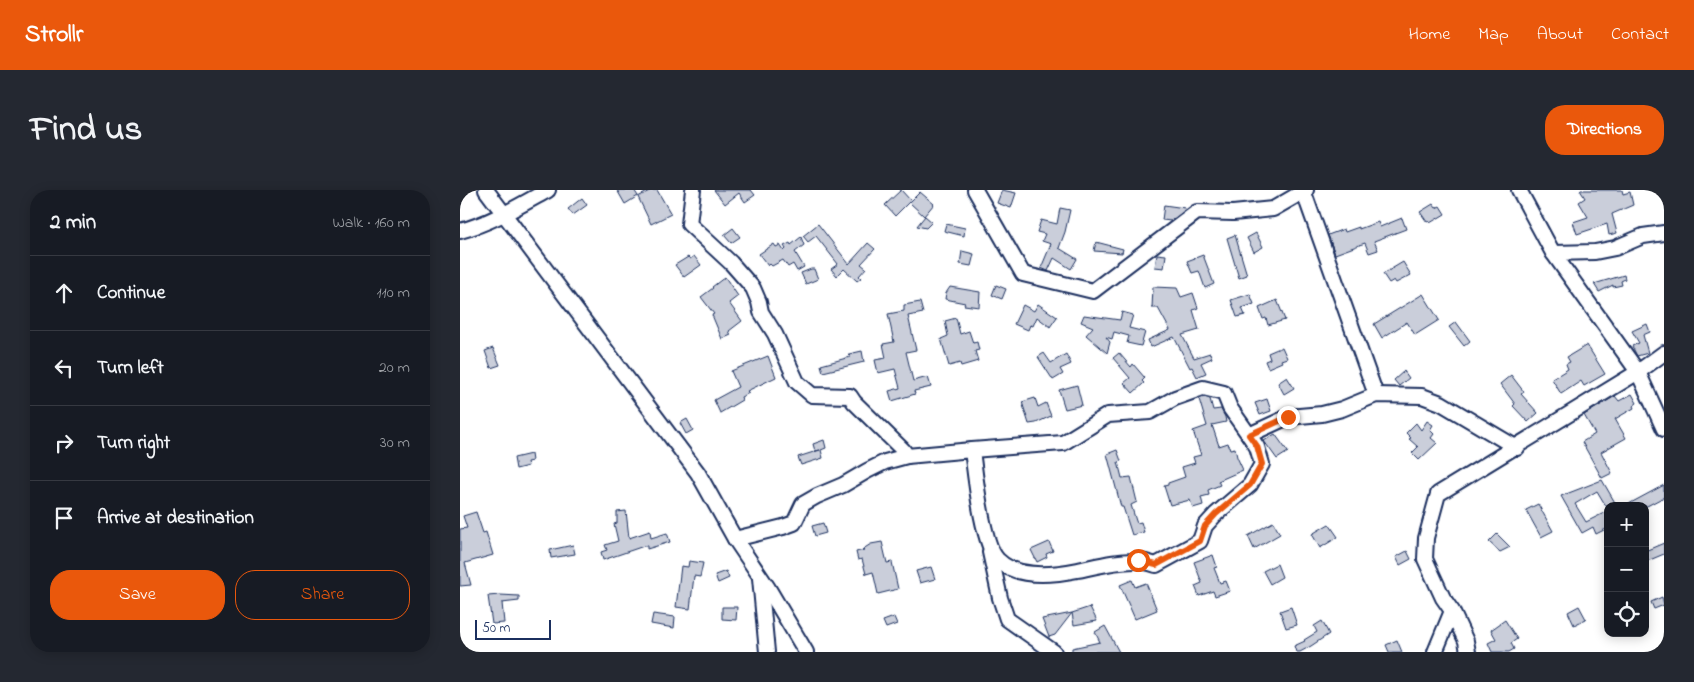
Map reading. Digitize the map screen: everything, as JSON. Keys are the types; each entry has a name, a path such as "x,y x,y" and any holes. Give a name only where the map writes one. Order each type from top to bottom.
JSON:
{"street":[{"path":"486,190 698,473 735,539 760,575 806,652"},
{"path":"460,231 472,228 504,214 548,190"},
{"path":"693,190 689,224 731,263 753,288 761,312 775,334 797,382 812,395 850,396 907,456"},
{"path":"974,190 1024,274 1093,291 1197,212 1233,213 1273,209 1304,190 1376,395"},
{"path":"1520,190 1553,253 1638,372 1664,429"},
{"path":"1553,253 1595,252 1614,248 1643,236 1664,233"},
{"path":"1468,652 1466,641 1425,559 1426,538 1438,494 1517,448 1584,404 1638,372 1664,353"},
{"path":"735,539 794,523 803,504 886,462 907,456 1063,443 1108,416 1150,412 1175,398 1203,388 1224,393 1230,408 1257,446 1262,464 1250,485 1205,526 1200,541 1156,565 1138,560 1110,563 1056,574 1026,572 1014,570 998,560 989,548"},
{"path":"1249,435 1288,417 1322,414 1342,409 1376,395 1422,396 1441,403 1517,448"},
{"path":"972,450 989,548 1000,598 1007,619 1054,652"},
{"path":"760,575 767,652"},
{"path":"1435,652 1452,611"}],"building":[{"path":"617,190 634,190 638,196 625,204"},
{"path":"651,190 657,190 671,214 651,224 638,197"},
{"path":"714,190 751,190 755,195 745,202 739,193 725,204"},
{"path":"901,190 911,201 920,192 934,204 924,216 909,202 895,216 885,205"},
{"path":"1002,190 1016,193 1011,208 997,203"},
{"path":"1580,190 1622,190 1623,194 1630,192 1633,205 1612,214 1617,233 1609,235 1607,224 1577,234 1573,222 1588,217 1579,202 1585,198"},
{"path":"582,198 587,205 573,215 568,209"},
{"path":"1433,204 1436,208 1440,206 1445,214 1430,223 1429,221 1427,222 1420,212"},
{"path":"1164,205 1185,208 1184,211 1171,221 1162,220"},
{"path":"1060,208 1070,210 1059,248 1077,259 1071,269 1054,258 1048,271 1041,268 1051,244 1042,241 1045,234 1037,232 1041,220 1057,224"},
{"path":"925,216 932,222 926,228 917,226"},
{"path":"1402,218 1406,229 1374,241 1378,250 1369,253 1365,243 1335,254 1328,235 1344,229 1345,232 1359,227 1359,229 1378,222 1380,227"},
{"path":"818,224 849,264 868,243 875,249 861,264 866,268 859,276 861,278 857,281 844,269 837,276 831,269 838,264 816,236 808,242 803,236"},
{"path":"946,224 965,228 964,236 944,231"},
{"path":"733,228 740,237 731,243 724,235"},
{"path":"1256,233 1263,247 1254,252 1247,238"},
{"path":"1235,235 1247,275 1239,278 1227,238"},
{"path":"801,237 804,245 795,252 804,267 797,271 793,264 788,267 783,260 768,266 759,254 774,244 776,247 780,245 784,251 786,249 784,246 790,243 791,245"},
{"path":"1096,242 1123,249 1122,253 1094,251"},
{"path":"962,251 974,254 971,266 960,264"},
{"path":"1157,254 1166,255 1164,268 1155,267"},
{"path":"1203,255 1214,284 1205,288 1199,271 1192,273 1187,261"},
{"path":"694,256 701,265 684,277 675,265 688,257 690,259"},
{"path":"1403,262 1411,275 1396,283 1394,280 1389,283 1383,274"},
{"path":"814,269 818,279 806,284 801,273"},
{"path":"1624,275 1625,279 1621,281 1622,285 1613,287 1613,285 1599,292 1594,284"},
{"path":"725,277 738,296 729,303 742,321 729,331 731,335 722,339 712,315 714,314 701,297"},
{"path":"996,285 1006,289 1002,299 992,295"},
{"path":"950,287 980,292 979,307 945,299"},
{"path":"1153,287 1177,288 1181,297 1193,293 1198,308 1193,310 1199,330 1182,335 1194,358 1210,353 1212,358 1201,363 1206,373 1197,377 1192,367 1190,368 1174,337 1151,347 1148,340 1170,330 1158,308 1152,308"},
{"path":"1250,294 1254,304 1242,308 1245,315 1237,317 1231,300"},
{"path":"1423,294 1439,320 1415,335 1407,322 1382,338 1374,324"},
{"path":"1277,300 1285,320 1268,325 1266,318 1263,319 1259,308"},
{"path":"920,302 923,313 908,316 916,350 906,352 913,381 928,377 931,387 914,391 915,394 892,401 889,391 900,388 895,369 878,373 875,360 886,358 883,344 894,342 888,314 904,311 904,305"},
{"path":"1038,304 1057,317 1050,327 1037,317 1033,326 1030,325 1028,330 1014,324 1023,305 1034,311"},
{"path":"1122,312 1133,315 1129,328 1145,332 1141,346 1127,343 1129,336 1114,332 1112,339 1106,337 1110,342 1107,353 1086,335 1093,327 1081,322 1084,315 1120,320"},
{"path":"956,318 960,334 969,331 973,343 977,342 979,350 975,351 978,361 961,366 960,363 949,366 941,339 948,336 945,321"},
{"path":"1456,322 1470,341 1464,346 1449,327"},
{"path":"1647,324 1650,332 1643,335 1648,353 1637,356 1632,346 1639,343 1632,331"},
{"path":"1587,345 1605,374 1584,386 1581,381 1561,394 1552,379 1568,369 1566,364 1570,362 1567,357"},
{"path":"1282,347 1287,358 1268,368 1265,361 1270,359 1268,353"},
{"path":"493,348 500,365 491,368 485,351"},
{"path":"862,351 864,362 823,372 821,365 850,357 849,354"},
{"path":"1044,353 1051,363 1066,354 1071,364 1060,369 1063,374 1053,380 1038,357"},
{"path":"1119,353 1131,367 1133,364 1145,378 1142,381 1144,383 1133,393 1124,383 1130,378 1113,358"},
{"path":"768,356 776,377 747,391 749,393 741,397 742,400 720,413 714,400 738,387 731,371"},
{"path":"1404,371 1409,378 1399,386 1394,380"},
{"path":"1511,375 1524,392 1521,394 1538,413 1528,422 1513,406 1515,404 1500,384"},
{"path":"1287,377 1294,388 1284,394 1278,383"},
{"path":"1077,385 1082,405 1065,409 1059,390"},
{"path":"1632,394 1637,403 1633,406 1634,408 1615,419 1626,438 1601,452 1612,473 1602,478 1582,442 1595,434 1584,415 1615,396 1619,401"},
{"path":"1204,397 1210,399 1213,410 1221,409 1225,417 1226,422 1212,425 1219,446 1228,443 1230,449 1235,448 1243,470 1218,481 1220,485 1208,490 1209,495 1201,497 1203,505 1193,508 1190,500 1170,505 1164,486 1185,477 1182,467 1195,463 1193,457 1201,455 1193,431 1207,426 1199,399"},
{"path":"1035,398 1038,407 1046,403 1051,416 1029,424 1022,402"},
{"path":"1267,399 1271,411 1260,415 1255,403"},
{"path":"687,419 693,430 686,434 680,423"},
{"path":"1427,421 1433,425 1430,430 1434,434 1431,438 1437,443 1419,460 1412,453 1418,447 1409,439 1411,438 1406,433 1416,423 1421,430"},
{"path":"1275,434 1288,452 1277,459 1264,441"},
{"path":"824,440 826,448 821,450 823,458 801,465 798,457 820,450 815,451 813,444"},
{"path":"1117,450 1121,461 1118,462 1122,478 1131,477 1137,502 1131,505 1136,521 1137,523 1141,522 1144,532 1132,535 1123,507 1121,507 1107,454"},
{"path":"531,454 532,461 527,462 528,466 516,469 514,458"},
{"path":"1602,480 1615,502 1604,503 1597,491 1575,504 1586,522 1604,513 1604,530 1596,534 1593,527 1582,533 1561,496"},
{"path":"1664,485 1664,497 1649,505 1649,502 1632,502"},
{"path":"1538,504 1553,531 1541,537 1526,510"},
{"path":"626,511 629,538 650,531 651,538 667,533 670,542 647,549 647,546 644,546 603,560 601,552 607,550 605,545 618,541 614,524 617,523 617,512"},
{"path":"476,512 483,533 486,532 493,555 465,563 471,585 460,586 460,529 467,528 463,516"},
{"path":"1273,522 1280,534 1254,549 1248,536"},
{"path":"823,523 826,533 815,536 812,526"},
{"path":"1329,524 1338,537 1320,548 1312,534"},
{"path":"1497,534 1510,547 1500,552 1489,542"},
{"path":"882,542 887,563 892,562 898,589 878,594 873,572 866,574 862,559 858,560 856,552 864,550 871,544"},
{"path":"1049,542 1053,551 1046,554 1047,557 1037,562 1031,550"},
{"path":"1664,543 1664,554 1649,560 1649,549"},
{"path":"573,545 575,554 551,558 550,550"},
{"path":"1407,551 1411,559 1400,565 1396,557"},
{"path":"1213,555 1217,567 1214,568 1220,583 1226,581 1230,591 1215,596 1213,591 1199,596 1195,586 1202,583 1194,562"},
{"path":"689,561 703,563 700,577 694,576 690,609 676,607 681,566 688,567"},
{"path":"1277,564 1282,577 1270,584 1263,571"},
{"path":"931,567 935,579 920,583 916,571"},
{"path":"726,571 729,578 718,583 715,575"},
{"path":"1132,580 1135,587 1146,583 1157,610 1135,619 1120,585"},
{"path":"488,596 519,596 519,601 502,603 504,623 492,624"},
{"path":"1662,597 1664,605 1654,609 1651,602"},
{"path":"1579,606 1586,619 1574,625 1568,612"},
{"path":"722,607 737,607 736,620 722,619"},
{"path":"1090,607 1097,621 1074,625 1072,613"},
{"path":"1291,607 1297,625 1286,628 1280,611"},
{"path":"1072,613 1055,635 1049,637 1042,619"},
{"path":"653,614 675,617 674,628 651,624"},
{"path":"894,617 897,624 886,628 883,621"},
{"path":"1505,620 1517,639 1511,643 1514,649 1509,652 1492,652 1488,643 1496,639 1491,630"},
{"path":"1322,621 1329,634 1300,652 1296,652 1294,646 1317,632 1314,626"},
{"path":"1105,626 1119,652 1072,652 1072,648 1100,642 1095,632"},
{"path":"1397,640 1402,652 1389,652 1386,645"}],"route":[{"path":"1138,560 1156,565 1200,541 1205,526 1250,485 1262,464 1257,446 1249,435 1288,417"}]}
